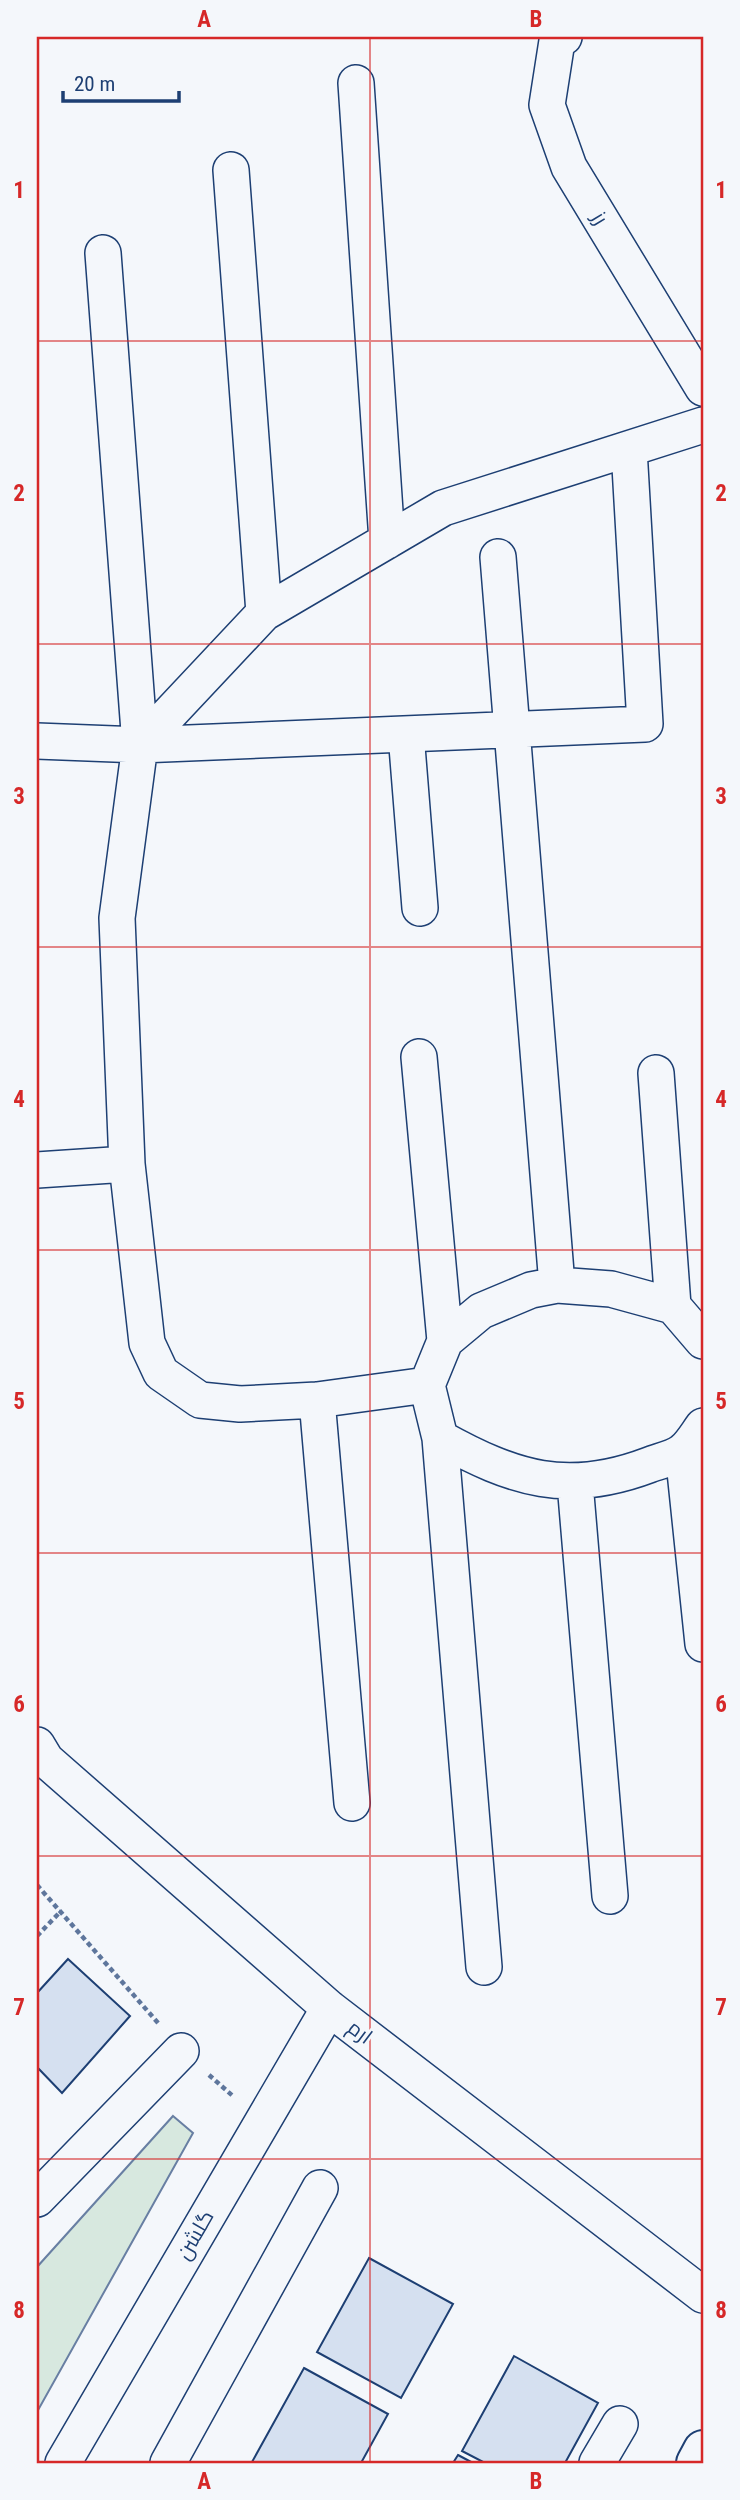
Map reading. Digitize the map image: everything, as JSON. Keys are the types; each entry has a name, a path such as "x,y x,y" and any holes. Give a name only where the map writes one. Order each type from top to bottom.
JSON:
{"street":[{"name":"رز","path":"564,37 557,41 547,105 569,167 703,388"},
{"path":"356,83 387,541"},
{"path":"231,170 264,613"},
{"path":"103,253 140,745 117,918 127,1164 146,1343 161,1373 200,1400 240,1404 317,1400 428,1385"},
{"path":"140,745 264,613 443,508 703,425"},
{"path":"37,741 140,745 645,724 629,449"},
{"path":"498,557 557,1285"},
{"path":"406,734 420,908"},
{"path":"419,1057 445,1341 428,1385 440,1438 484,1967"},
{"path":"656,1073 673,1306"},
{"path":"37,1170 127,1164"},
{"path":"445,1341 481,1311 531,1290 557,1285 611,1289 673,1306 703,1341"},
{"path":"317,1400 352,1803"},
{"path":"440,1438 485,1463 530,1476 575,1483 628,1473 693,1439 703,1644"},
{"path":"575,1483 610,1896"},
{"name":"ارم","path":"37,1745 46,1760 329,2008 703,2295"},
{"name":"گلشن","path":"63,2463 260,2121 329,2008"},
{"path":"37,2199 181,2050"},
{"path":"167,2463 320,2188"},
{"path":"597,2463 620,2424"},
{"path":"696,2463 703,2450"}],"path":[{"path":"37,1885 181,2050 260,2121"},
{"path":"37,1936 61,1911"}],"shaded area":[{"path":"173,2116 193,2133 37,2412 37,2267"}],"building":[{"path":"68,1959 130,2016 62,2093 37,2067 37,1993"},
{"path":"369,2258 453,2304 401,2398 317,2352"},
{"path":"514,2356 598,2403 565,2463 485,2463 462,2451"},
{"path":"304,2368 388,2414 361,2463 252,2462"},
{"path":"458,2455 473,2463 453,2463"}]}
